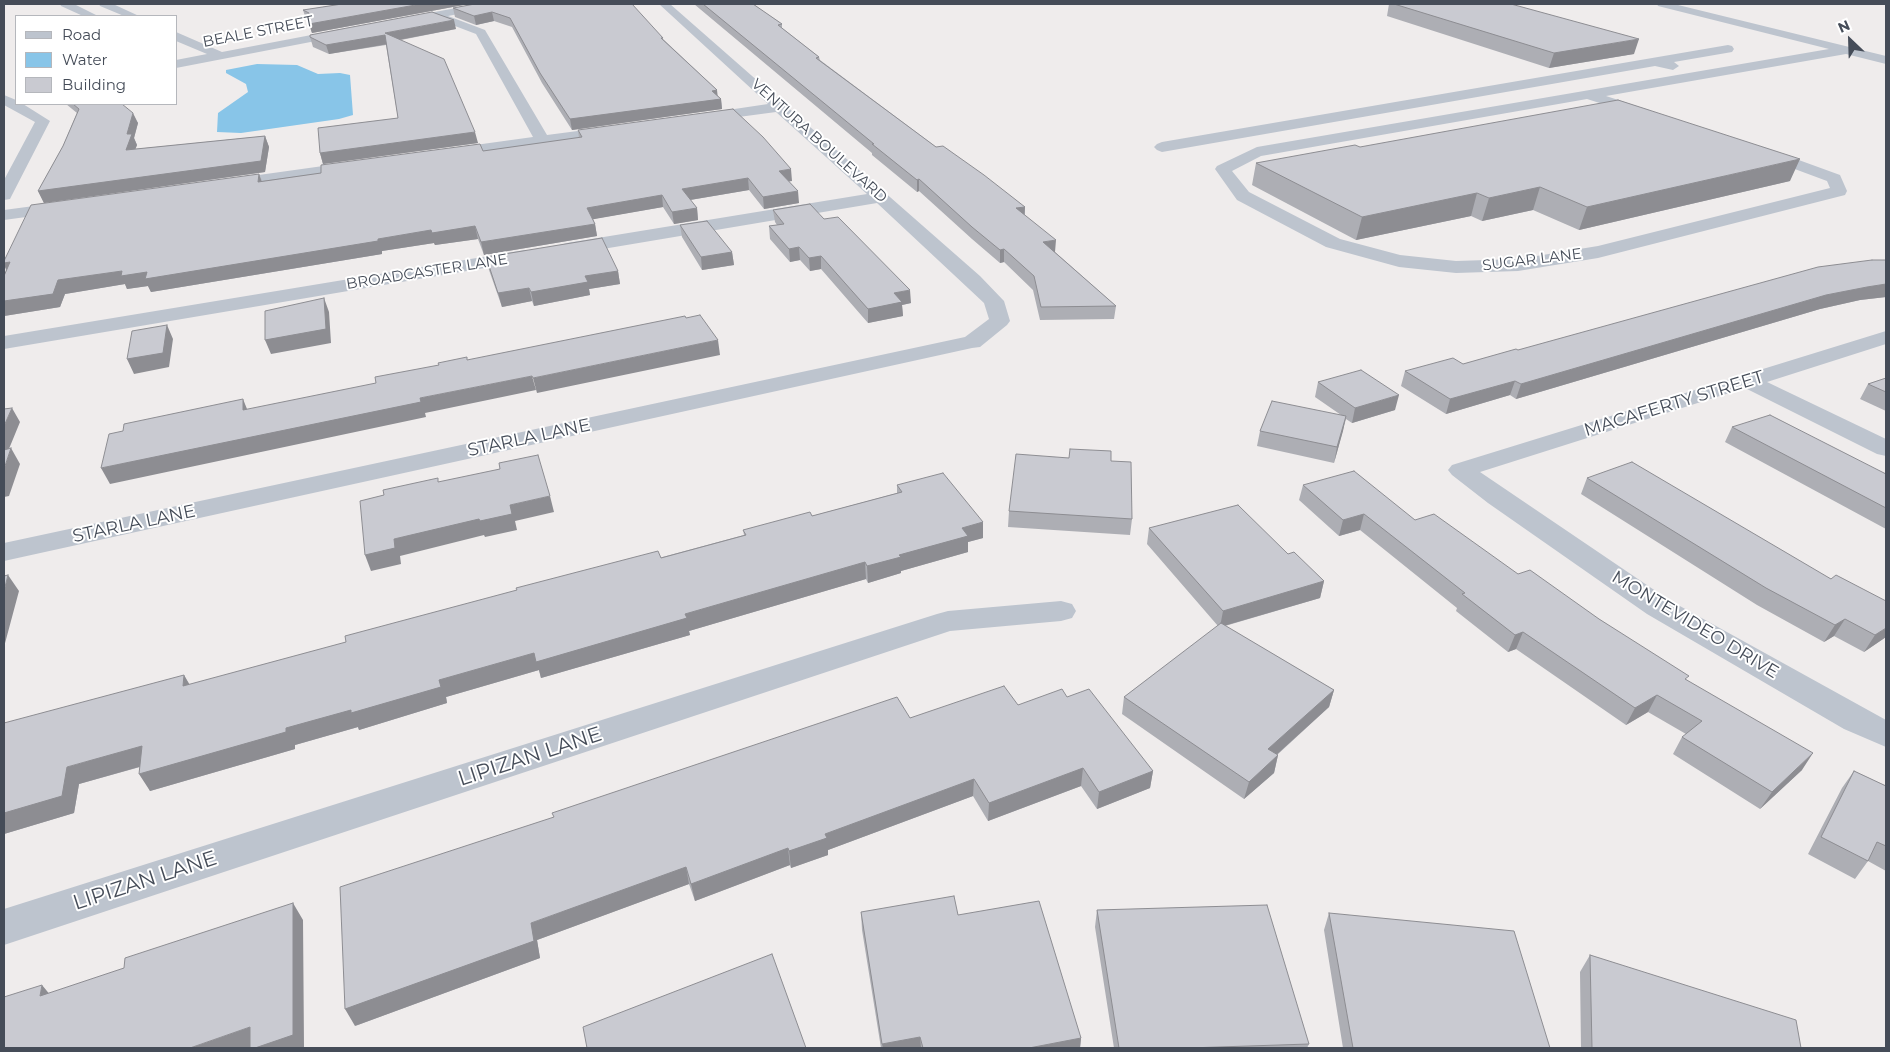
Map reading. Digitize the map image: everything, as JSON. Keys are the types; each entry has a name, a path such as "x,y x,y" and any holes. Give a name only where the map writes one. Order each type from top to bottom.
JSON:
{"street":[{"path":"65,4 90,15"},
{"path":"104,4 131,15"},
{"path":"386,24 494,4"},
{"name":"VENTURA BOULEVARD","path":"664,4 973,280"},
{"path":"1662,4 1886,60"},
{"path":"435,15 481,32 542,140"},
{"path":"178,30 221,56"},
{"name":"BEALE STREET","path":"179,61 221,56 357,30"},
{"path":"1162,146 1728,50"},
{"name":"SUGAR LANE","path":"1749,148 1834,178 1839,191 1598,252 1518,265 1456,267 1399,262 1333,243 1243,196 1223,169 1256,152 1847,50"},
{"path":"1655,62 1733,84 1723,85"},
{"path":"1742,82 1807,69"},
{"name":"SUGAR LANE","path":"1586,94 1661,119"},
{"path":"1618,104 1646,99"},
{"path":"4,195 43,120 15,105"},
{"path":"686,120 781,107"},
{"path":"434,155 628,128"},
{"path":"1251,132 1284,147"},
{"path":"208,187 375,164"},
{"name":"BROADCASTER LANE","path":"4,343 881,197"},
{"path":"4,215 81,204"},
{"name":"STARLA LANE","path":"4,552 972,342 1000,321 994,301 973,280"},
{"name":"MACAFERTY STREET","path":"1461,470 1886,337"},
{"path":"1748,381 1886,449"},
{"name":"MONTEVIDEO DRIVE","path":"1461,470 1497,497 1658,607 1856,720 1886,734"},
{"name":"LIPIZAN LANE","path":"4,927 948,622 1062,611"}],"water":[{"path":"257,64 297,65 318,74 340,73 350,75 353,115 339,119 241,133 217,132 218,113 248,92 246,84 226,73 226,70"}],"building":[{"path":"342,4 421,4 309,24 309,13 303,10"},
{"path":"475,4 632,4 663,38 661,38 717,90 712,91 721,99 570,119 540,73 510,18 492,12 474,16 453,8"},
{"path":"703,4 753,4 782,24 778,25 819,57 816,58 936,147 943,146 1025,207 1016,208 1056,240 1043,242 1116,306 1041,307 1034,276 1004,249 1000,250 919,179 917,180 872,144 874,144"},
{"path":"1394,4 1511,4 1639,39 1554,53"},
{"path":"432,12 454,20 385,33 444,59 475,132 320,153 318,128 398,118 385,35 326,45 310,37 310,35"},
{"path":"1618,100 1800,159 1587,207 1540,187 1489,198 1477,193 1362,217 1256,163 1355,145 1360,147"},
{"path":"74,105 123,105 133,113 127,134 132,134 126,150 265,136 261,161 38,191 63,146 79,109"},
{"path":"733,109 763,137 791,169 779,171 798,191 763,197 748,178 682,189 697,208 672,212 662,195 587,208 595,224 481,242 475,226 432,233 431,230 378,239 378,241 145,279 147,272 121,276 122,271 58,280 53,294 4,301 4,276 10,262 4,263 4,261 31,205 259,174 258,182 321,173 321,165 480,144 483,151 582,137 578,130"},
{"path":"810,204 824,219 838,217 910,290 894,293 902,302 868,309 821,256 809,258 799,247 789,249 769,226 784,224 773,210"},
{"path":"707,221 732,252 701,257 680,225"},
{"path":"602,238 618,271 585,276 588,282 531,292 529,288 498,293 486,257"},
{"path":"1886,260 1886,284 1826,295 1521,384 1515,381 1450,399 1405,371 1453,358 1463,364 1818,267"},
{"path":"324,298 326,329 265,340 265,311"},
{"path":"700,315 718,340 533,378 532,376 420,398 421,402 101,468 109,434 123,431 124,424 243,399 243,410 376,383 375,377 439,365 438,363 467,357 467,360 685,316 686,318"},
{"path":"167,325 163,353 127,359 132,331"},
{"path":"1361,370 1399,395 1355,408 1318,382"},
{"path":"1886,378 1886,392 1868,384"},
{"path":"1272,401 1346,416 1337,447 1260,431"},
{"path":"12,408 4,426 4,409"},
{"path":"1770,415 1886,474 1886,508 1732,427"},
{"path":"11,448 4,469 4,450"},
{"path":"1070,449 1111,451 1111,461 1131,462 1132,519 1009,511 1016,454 1069,458"},
{"path":"538,455 550,496 510,505 512,514 480,521 479,519 394,539 395,548 365,555 360,501 384,495 383,490 438,478 438,482 500,469 499,463"},
{"path":"1632,462 1831,579 1836,575 1886,601 1886,628 1875,635 1845,619 1835,625 1766,588 1587,478"},
{"path":"1354,471 1415,520 1434,514 1518,574 1530,570 1599,619 1689,676 1685,679 1813,753 1772,792 1682,737 1702,721 1657,695 1635,708 1523,632 1515,635 1462,594 1465,593 1364,514 1343,520 1303,485"},
{"path":"943,473 983,522 962,528 968,536 899,555 901,557 867,566 865,562 685,614 687,618 536,662 534,653 439,680 441,687 351,713 351,710 286,728 286,732 139,774 142,746 67,767 62,796 4,813 4,723 184,675 183,686 346,642 345,636 517,590 516,588 658,551 661,558 746,535 743,530 810,512 812,516 902,492 897,485"},
{"path":"1238,505 1288,554 1294,552 1324,581 1223,611 1149,528"},
{"path":"8,575 4,591 4,576"},
{"path":"1221,623 1334,690 1268,749 1278,755 1249,782 1124,697"},
{"path":"1004,686 1018,705 1062,689 1067,697 1089,689 1153,771 1099,792 1083,768 989,803 974,779 825,834 827,838 789,851 788,848 691,884 686,867 531,923 534,941 345,1009 340,887 554,817 552,813 897,697 910,718"},
{"path":"1854,771 1886,786 1886,846 1877,842 1868,861 1821,837"},
{"path":"954,896 958,915 1039,901 1081,1038 1029,1048 923,1048 920,1037 882,1044 861,912"},
{"path":"293,903 293,1035 255,1048 250,1048 250,1027 190,1048 4,1048 4,997 42,985 40,996 124,968 125,958"},
{"path":"1267,905 1309,1044 1119,1048 1097,910"},
{"path":"1329,913 1514,931 1550,1048 1353,1048"},
{"path":"772,954 806,1048 587,1048 583,1027"},
{"path":"1590,955 1796,1020 1801,1048 1592,1048"}]}
